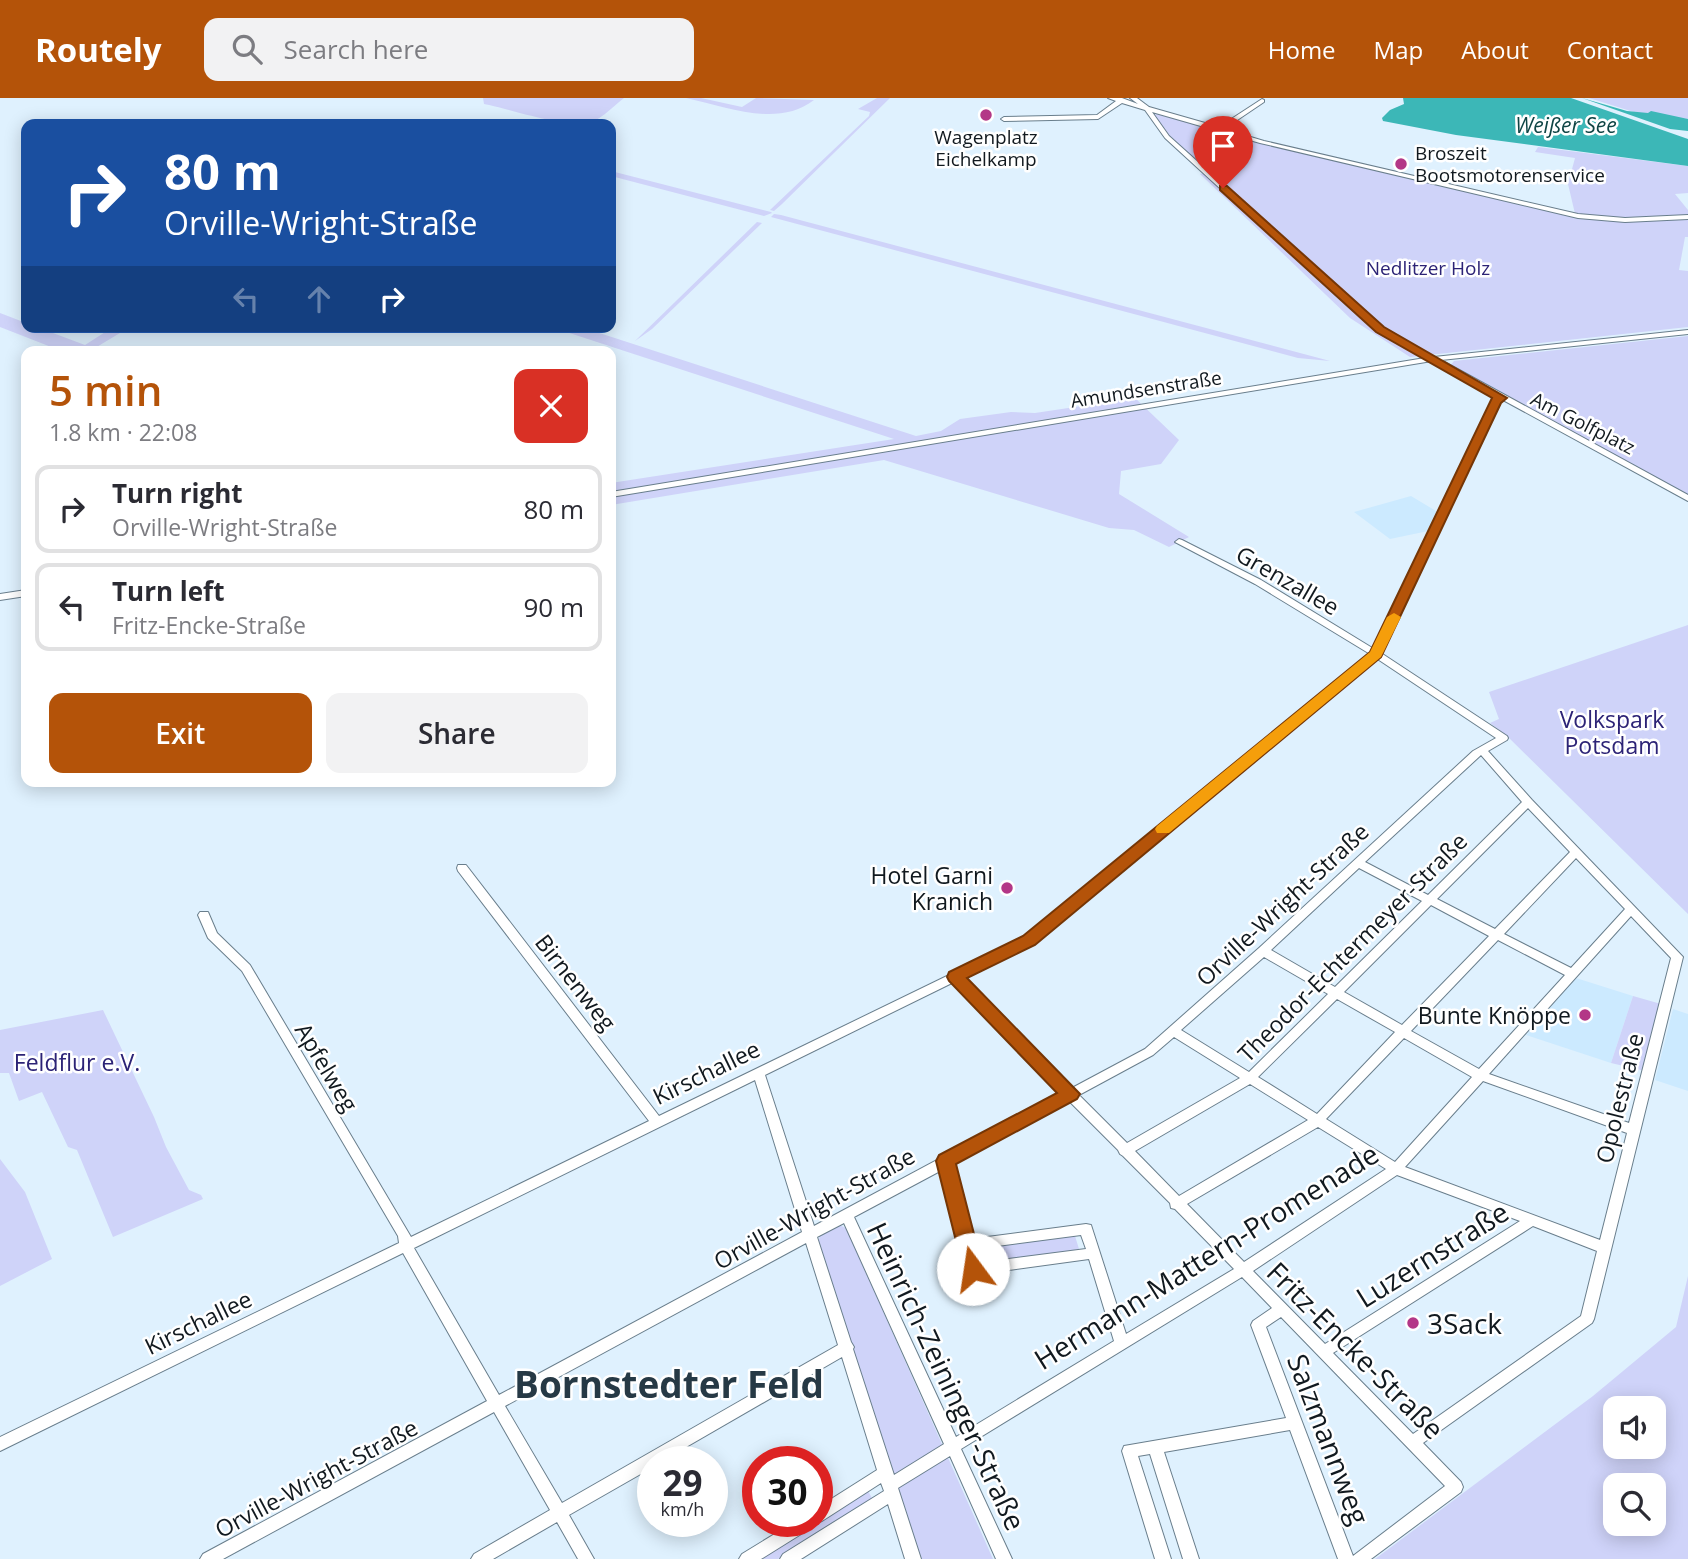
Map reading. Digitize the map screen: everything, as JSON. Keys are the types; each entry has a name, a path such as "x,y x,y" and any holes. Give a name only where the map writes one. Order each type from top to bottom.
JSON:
{"street":[{"path":"1111,98 1219,130 1578,216 1625,220 1688,217"},
{"path":"1133,98 1145,106"},
{"path":"1004,119 1098,117 1122,100"},
{"path":"1219,130 1262,101"},
{"name":"Am Golfplatz","path":"1145,106 1167,137 1380,330 1688,498"},
{"name":"Amundsenstraße","path":"616,494 1432,359 1688,332"},
{"path":"1376,654 1496,401 1501,398"},
{"name":"Grenzallee","path":"1179,542 1258,582 1376,654"},
{"path":"0,597 21,594"},
{"name":"Orville-Wright-Straße","path":"208,1559 497,1406 846,1214 1149,1052 1264,951 1482,750 1503,738 1376,654"},
{"name":"Kirschallee","path":"0,1444 1029,941 1376,654"},
{"name":"Opolestraße","path":"1413,1442 1587,1319 1677,957 1528,802 1482,750"},
{"name":"Theodor-Echtermeyer-Straße","path":"1124,1151 1249,1079 1528,802"},
{"path":"1176,1204 1317,1121 1576,852"},
{"path":"1358,863 1572,974"},
{"name":"Birnenweg","path":"461,868 656,1122"},
{"name":"Hermann-Mattern-Promenade","path":"788,1559 890,1483 1243,1270 1396,1169 1631,909"},
{"name":"Apfelweg","path":"204,915 212,935 246,968 404,1235 406,1247 557,1513 586,1559"},
{"path":"1264,951 1481,1076 1634,1130"},
{"name":"Fritz-Encke-Straße","path":"956,977 1456,1487 1359,1559"},
{"path":"1174,1031 1396,1169 1603,1247"},
{"path":"758,1072 913,1559"},
{"path":"946,1161 973,1269 1093,1253"},
{"name":"Heinrich-Zeininger-Straße","path":"846,1214 1004,1559"},
{"name":"Luzernstraße","path":"1323,1352 1532,1220"},
{"path":"967,1245 1086,1229 1122,1344"},
{"name":"Salzmannweg","path":"1282,1309 1258,1325 1346,1559"},
{"path":"479,1559 847,1347"},
{"path":"1163,1559 1129,1451 1294,1423"},
{"path":"1155,1447 1191,1559"},
{"name":"Hermann-Mattern-Promenade","path":"833,1509 890,1483"},
{"path":"747,1559 783,1537"}],"shaded area":[{"path":"1411,496 1441,514 1433,530 1390,539 1354,512"},
{"name":"Bunte Knöppe","path":"1576,978 1633,996 1611,1063 1526,1035"},
{"path":"1673,1009 1688,1014 1688,1091 1655,1080"}],"green space":[{"path":"483,98 624,98 598,119 545,119 484,104"},
{"path":"686,98 701,98 742,107 756,98 814,100 785,113 768,114 735,110"},
{"path":"877,98 890,98 782,204 774,211 770,210 869,116 870,112 858,109"},
{"path":"1589,98 1688,98 1688,119 1637,113"},
{"name":"Nedlitzer Holz","path":"1156,114 1297,152 1576,218 1568,184 1575,158 1535,152 1538,147 1688,166 1688,193 1675,194 1688,210 1688,237 1685,237 1679,270 1688,271 1688,327 1410,357 1350,318 1200,174 1207,172 1173,141 1153,116"},
{"path":"616,172 772,213 764,216 616,177"},
{"path":"774,214 1330,361 1298,358 771,217"},
{"path":"757,222 762,223 652,329 635,341"},
{"path":"0,313 21,321 21,333 53,333 85,345 104,333 120,333 98,346 49,346 0,327"},
{"path":"569,333 599,333 916,436 941,431 960,419 1011,412 1035,413 1135,398 1179,440 1161,464 1121,471 1119,494 1189,537 1169,547 1134,530 1109,528 884,460 616,504 616,482 894,439 616,348 616,346"},
{"path":"1688,336 1688,495 1450,366 1454,361"},
{"name":"Volkspark Potsdam","path":"1688,625 1688,914 1507,736 1490,723 1499,719 1489,692"},
{"path":"1633,996 1661,1004 1645,1071 1611,1063"},
{"name":"Feldflur e.V.","path":"103,1010 166,1147 189,1190 201,1195 203,1199 113,1237 77,1150 68,1147 42,1092 19,1101 9,1073 0,1073 0,1030"},
{"path":"0,1159 25,1192 52,1259 0,1286"},
{"path":"837,1224 846,1228 993,1559 920,1559 818,1245 820,1234"},
{"path":"1075,1236 1079,1249 1069,1251 981,1262 978,1249"},
{"path":"1688,1276 1688,1559 1375,1559 1593,1396 1676,1327"},
{"path":"868,1491 873,1500 833,1525 833,1512"},
{"path":"792,1537 813,1537 778,1559 756,1559"}],"water":[{"name":"Weißer See","path":"1403,98 1571,98 1688,139 1688,166 1456,135 1383,121 1382,118 1390,110 1404,104"},
{"name":"Weißer See","path":"1582,98 1627,111 1651,111 1688,119 1688,131 1670,129"}],"slow traffic":[{"path":"1163,829 1376,654 1394,617"}],"place":[{"name":"Wagenplatz Eichelkamp","path":"986,115"},
{"name":"Broszeit Bootsmotorenservice","path":"1401,164"},
{"name":"Hotel Garni Kranich","path":"1007,888"},
{"name":"Bunte Knöppe","path":"1585,1015"},
{"name":"3Sack","path":"1413,1323"}],"district":[{"name":"Bornstedter Feld","path":"669,1383"}],"route":[{"path":"973,1269 946,1161 1070,1094 956,977 1029,941 1376,654 1496,401 1501,398 1380,330 1223,188"}]}
